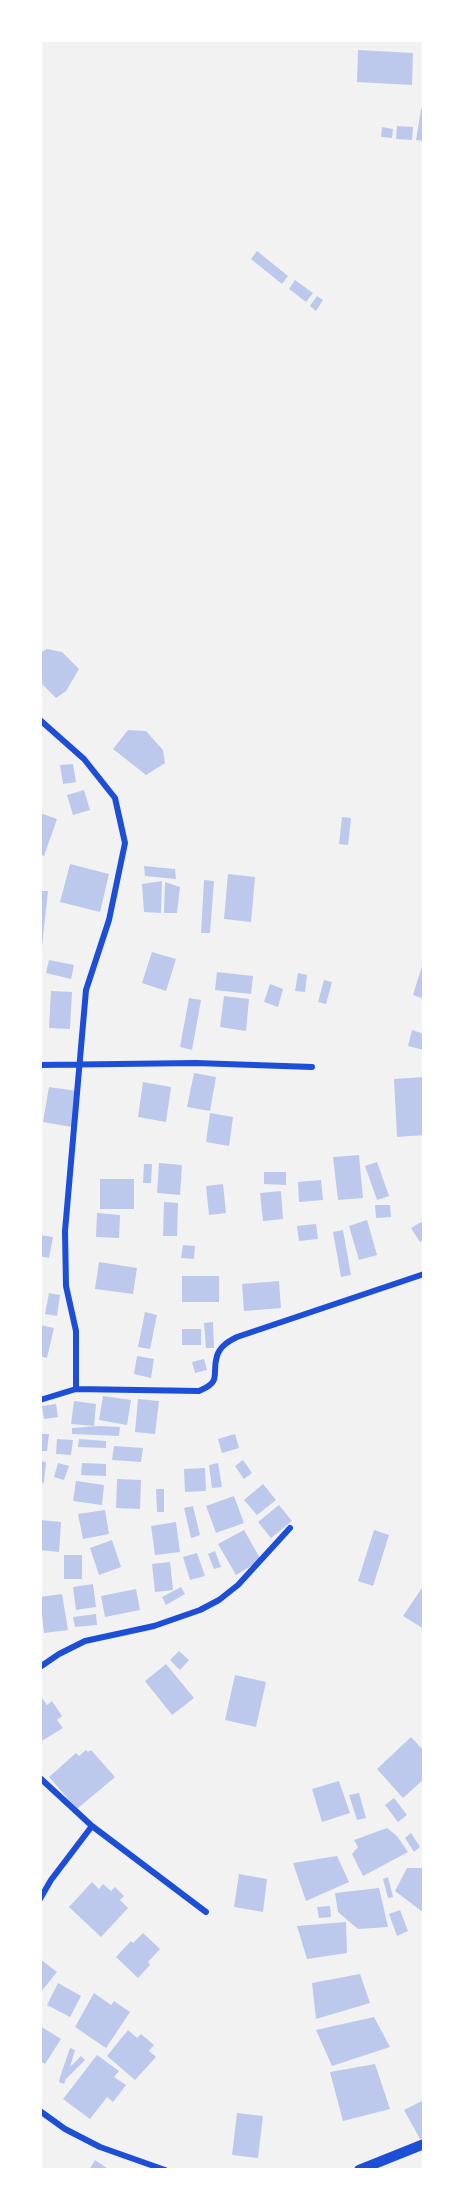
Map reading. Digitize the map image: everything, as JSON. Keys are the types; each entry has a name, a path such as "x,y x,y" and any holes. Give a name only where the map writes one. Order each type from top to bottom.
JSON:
{"street":[{"path":"40,720 84,759 115,798 125,843 109,920 86,990 65,1231 66,1286 76,1330 76,1389"},
{"path":"40,1065 195,1063 312,1067"},
{"path":"40,1400 76,1389 199,1391 210,1386 216,1377 216,1356 225,1344 237,1337 423,1274"},
{"path":"40,1666 85,1641 154,1626 200,1610 219,1600 238,1585 290,1528"},
{"path":"40,1778 92,1826 207,1912"},
{"path":"40,1899 51,1880 92,1826"},
{"path":"40,2111 65,2129 100,2147 165,2169"},
{"path":"359,2169 423,2144"}],"building":[{"path":"358,50 413,53 412,85 357,82"},
{"path":"421,109 424,110 424,141 416,140"},
{"path":"397,126 413,127 412,140 396,139"},
{"path":"382,127 393,129 392,138 381,137"},
{"path":"257,251 288,276 282,284 251,259"},
{"path":"295,280 313,293 306,302 289,289"},
{"path":"317,296 323,300 316,311 310,306"},
{"path":"47,649 62,652 79,669 66,691 56,698 40,682 40,653"},
{"path":"128,730 146,731 163,750 165,763 146,775 113,749"},
{"path":"73,764 76,782 63,784 60,765"},
{"path":"84,790 90,810 73,815 67,795"},
{"path":"40,813 57,819 44,856 40,854"},
{"path":"342,817 351,818 348,845 339,844"},
{"path":"70,864 109,874 100,912 60,902"},
{"path":"144,866 175,869 176,879 145,876"},
{"path":"228,874 255,877 251,922 224,919"},
{"path":"204,880 214,881 210,933 201,933"},
{"path":"162,881 161,913 144,912 142,884"},
{"path":"165,882 180,887 177,913 164,913"},
{"path":"40,891 48,891 42,946 40,946"},
{"path":"152,952 176,959 166,991 142,983"},
{"path":"49,960 74,965 71,979 46,973"},
{"path":"424,963 424,999 413,995"},
{"path":"217,972 253,976 251,994 215,990"},
{"path":"298,973 307,975 305,992 295,991"},
{"path":"324,980 332,982 326,1004 318,1002"},
{"path":"270,984 283,989 278,1007 264,1002"},
{"path":"51,991 72,992 70,1029 49,1028"},
{"path":"224,996 249,999 246,1031 220,1027"},
{"path":"189,998 201,1000 192,1050 180,1047"},
{"path":"412,1030 424,1034 424,1050 408,1046"},
{"path":"194,1073 216,1077 210,1111 187,1107"},
{"path":"424,1077 424,1135 397,1137 394,1079"},
{"path":"143,1082 171,1087 166,1122 138,1117"},
{"path":"49,1087 77,1091 72,1127 43,1122"},
{"path":"210,1113 233,1117 229,1146 206,1142"},
{"path":"359,1155 363,1198 338,1200 333,1157"},
{"path":"377,1162 389,1196 377,1200 365,1166"},
{"path":"159,1163 182,1165 180,1195 157,1193"},
{"path":"144,1164 152,1164 151,1183 143,1183"},
{"path":"264,1172 286,1172 286,1185 264,1184"},
{"path":"100,1179 134,1179 134,1209 100,1209"},
{"path":"321,1180 323,1200 299,1202 298,1182"},
{"path":"223,1184 226,1213 209,1215 206,1186"},
{"path":"281,1191 283,1219 263,1221 260,1193"},
{"path":"164,1202 178,1203 177,1236 163,1236"},
{"path":"375,1205 390,1205 391,1217 376,1218"},
{"path":"97,1213 120,1215 119,1238 96,1237"},
{"path":"367,1220 377,1255 359,1260 349,1226"},
{"path":"421,1222 424,1226 424,1240 420,1242 411,1228"},
{"path":"316,1224 318,1239 299,1241 297,1226"},
{"path":"343,1230 351,1275 341,1277 333,1232"},
{"path":"40,1235 53,1237 49,1258 40,1256"},
{"path":"183,1245 195,1246 194,1259 181,1258"},
{"path":"99,1262 137,1268 133,1294 95,1289"},
{"path":"182,1276 219,1276 219,1302 182,1302"},
{"path":"279,1281 281,1308 244,1311 242,1284"},
{"path":"49,1293 60,1295 57,1316 45,1314"},
{"path":"145,1312 157,1315 150,1349 138,1347"},
{"path":"213,1322 214,1348 206,1348 204,1323"},
{"path":"40,1325 54,1328 47,1358 40,1356"},
{"path":"182,1329 201,1329 201,1345 182,1345"},
{"path":"137,1356 154,1359 151,1378 134,1374"},
{"path":"204,1359 207,1370 195,1373 192,1362"},
{"path":"103,1396 131,1400 127,1425 99,1420"},
{"path":"138,1399 159,1401 155,1434 135,1432"},
{"path":"74,1401 96,1404 94,1426 71,1424"},
{"path":"56,1404 58,1417 44,1419 42,1406"},
{"path":"120,1427 119,1436 72,1434 72,1428"},
{"path":"42,1434 49,1434 47,1451 40,1451"},
{"path":"235,1434 239,1448 222,1453 218,1439"},
{"path":"57,1439 73,1440 71,1455 56,1454"},
{"path":"79,1439 106,1441 106,1448 78,1447"},
{"path":"114,1446 143,1448 141,1462 112,1460"},
{"path":"243,1460 252,1473 244,1479 235,1466"},
{"path":"40,1461 46,1462 44,1483 40,1482"},
{"path":"58,1463 69,1466 64,1480 54,1477"},
{"path":"82,1463 106,1464 106,1476 81,1475"},
{"path":"218,1463 222,1487 212,1488 209,1465"},
{"path":"205,1468 206,1491 185,1492 184,1469"},
{"path":"117,1479 141,1480 140,1509 116,1508"},
{"path":"76,1481 104,1485 102,1505 73,1501"},
{"path":"263,1484 276,1500 257,1515 244,1500"},
{"path":"156,1489 164,1489 164,1512 157,1512"},
{"path":"234,1496 244,1523 216,1533 206,1506"},
{"path":"279,1505 292,1521 271,1538 258,1522"},
{"path":"193,1506 200,1535 191,1538 184,1508"},
{"path":"105,1510 109,1534 83,1539 78,1514"},
{"path":"40,1520 61,1522 59,1552 40,1550"},
{"path":"176,1522 180,1552 155,1555 151,1526"},
{"path":"244,1530 261,1560 236,1575 218,1544"},
{"path":"374,1530 389,1535 373,1586 358,1581"},
{"path":"112,1540 121,1567 99,1575 90,1548"},
{"path":"215,1551 221,1567 214,1569 208,1554"},
{"path":"197,1553 205,1576 190,1580 183,1557"},
{"path":"64,1555 82,1555 82,1579 64,1579"},
{"path":"170,1562 173,1590 155,1592 152,1564"},
{"path":"93,1584 96,1607 76,1610 73,1587"},
{"path":"424,1585 424,1629 403,1616"},
{"path":"181,1587 185,1594 166,1605 162,1597"},
{"path":"136,1589 140,1610 105,1617 101,1596"},
{"path":"62,1594 68,1630 44,1633 40,1597"},
{"path":"96,1614 97,1625 75,1627 73,1617"},
{"path":"179,1651 189,1660 180,1670 170,1660"},
{"path":"166,1664 194,1698 172,1715 145,1681"},
{"path":"235,1675 266,1682 256,1727 225,1720"},
{"path":"40,1695 47,1705 52,1701 62,1716 57,1720 63,1728 40,1742"},
{"path":"411,1737 424,1751 424,1779 403,1798 377,1769"},
{"path":"86,1750 88,1752 91,1750 115,1777 77,1809 49,1777 76,1753 79,1756"},
{"path":"339,1781 350,1813 322,1822 312,1789"},
{"path":"359,1793 366,1818 357,1820 349,1795"},
{"path":"394,1798 407,1815 398,1822 385,1805"},
{"path":"387,1828 397,1836 408,1852 363,1876 352,1854 358,1847 354,1840"},
{"path":"411,1833 420,1847 414,1852 405,1838"},
{"path":"337,1856 349,1882 306,1901 293,1863"},
{"path":"407,1868 424,1868 424,1913 395,1891"},
{"path":"239,1874 267,1879 263,1912 234,1907"},
{"path":"388,1877 393,1897 388,1898 383,1879"},
{"path":"92,1882 99,1889 103,1884 111,1891 115,1887 124,1896 120,1900 128,1908 101,1937 69,1907"},
{"path":"379,1888 388,1927 358,1929 338,1912 335,1893"},
{"path":"330,1906 331,1917 319,1918 317,1907"},
{"path":"400,1910 408,1931 397,1936 389,1914"},
{"path":"346,1922 347,1953 307,1959 297,1926"},
{"path":"143,1933 160,1949 138,1978 116,1957 131,1941 133,1943"},
{"path":"40,1959 57,1972 40,1993"},
{"path":"360,1974 370,2003 316,2019 312,1983"},
{"path":"58,1983 81,1996 70,2017 47,2005"},
{"path":"94,1993 111,2005 114,2001 130,2012 106,2048 75,2027"},
{"path":"374,2017 390,2047 332,2066 316,2030"},
{"path":"40,2026 61,2039 45,2064 40,2061"},
{"path":"128,2030 137,2038 141,2034 154,2045 149,2051 156,2057 135,2080 107,2056"},
{"path":"70,2048 75,2050 70,2067 81,2056 85,2060 64,2084 59,2082"},
{"path":"97,2055 119,2071 114,2077 126,2085 113,2102 107,2097 90,2119 63,2099"},
{"path":"375,2064 390,2109 343,2121 330,2072"},
{"path":"424,2100 424,2137 420,2139 404,2110"},
{"path":"237,2113 263,2116 258,2158 232,2155"},
{"path":"95,2160 110,2170 89,2170"}]}
